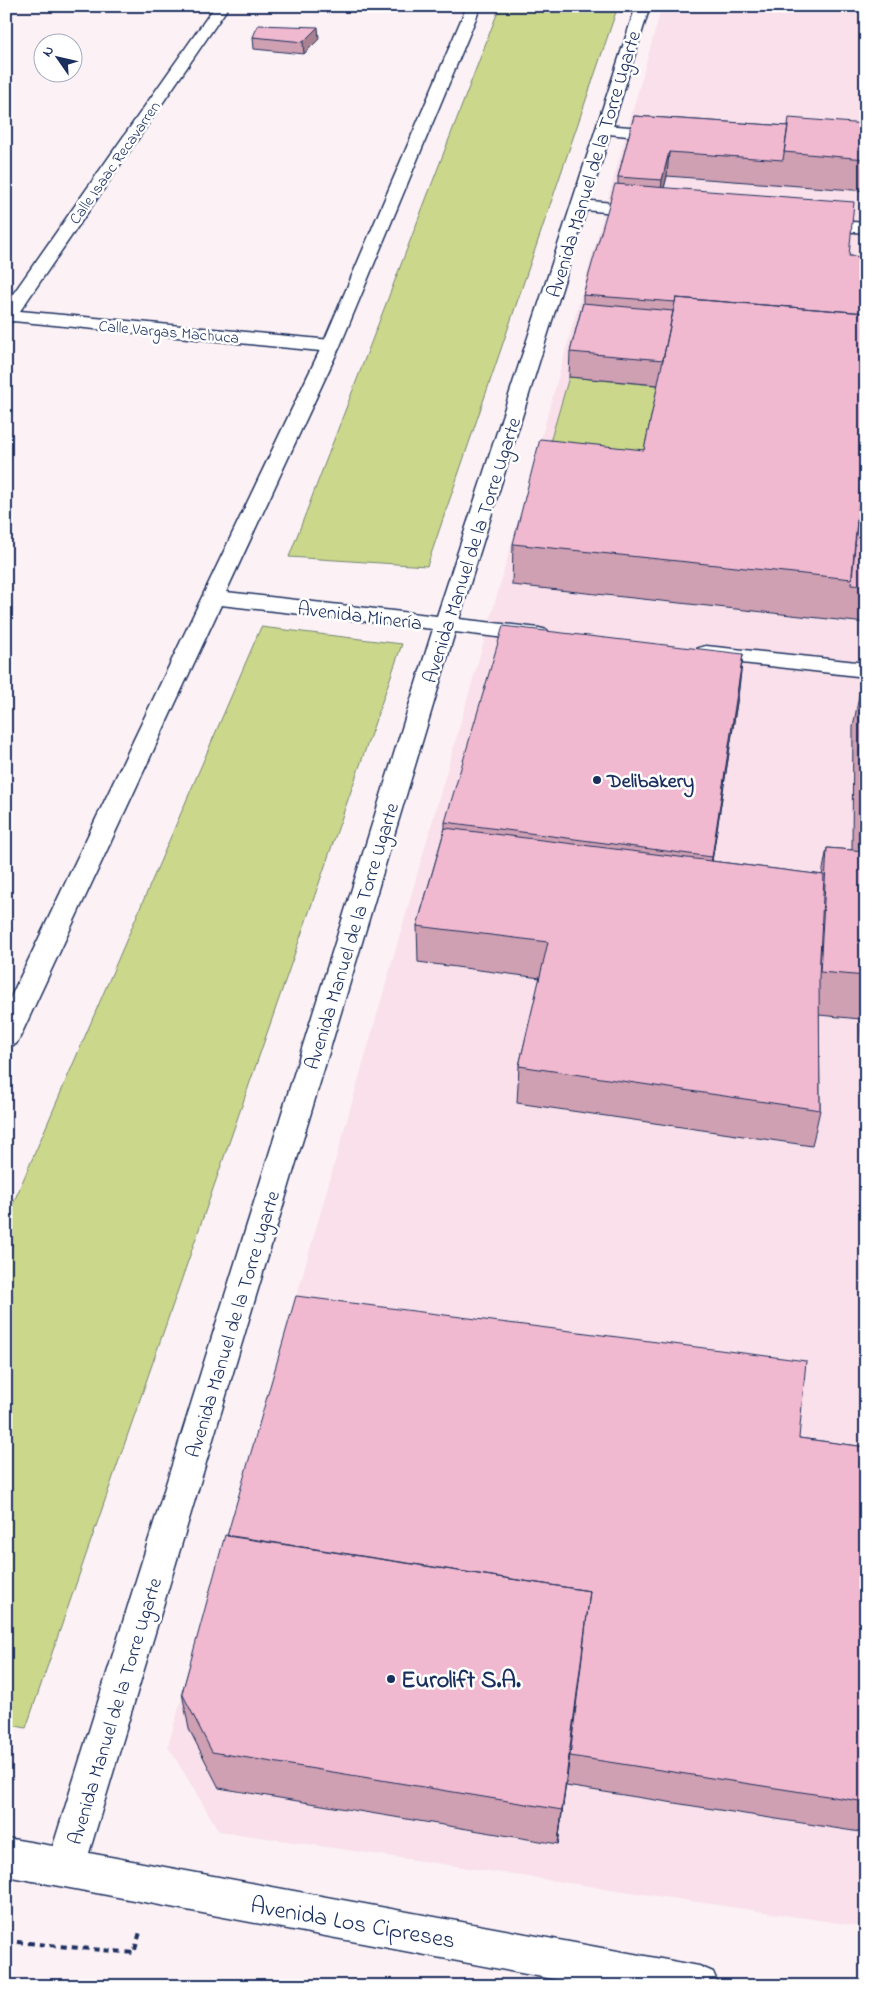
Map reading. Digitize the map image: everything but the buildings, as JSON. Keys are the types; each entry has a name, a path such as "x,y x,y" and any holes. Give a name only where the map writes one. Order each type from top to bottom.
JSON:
{"street":[{"name":"Calle Isaac Recavarren","path":"7,316 222,6"},
{"path":"6,1038 331,346 474,6"},
{"name":"Avenida Manuel de la Torre Ugarte","path":"65,1869 446,625 581,206 643,6"},
{"path":"605,130 677,136"},
{"path":"581,206 659,212"},
{"path":"797,223 866,228"},
{"name":"Calle Vargas Machuca","path":"7,316 331,346"},
{"name":"Avenida Minería","path":"212,597 563,637"},
{"path":"680,650 866,670"},
{"name":"Avenida Los Cipreses","path":"6,1856 65,1869 699,1986"}],"path":[{"path":"6,1941 134,1953"}],"shaded area":[{"path":"662,6 866,6 866,1927 219,1831 168,1746 504,571"}],"green space":[{"path":"500,6 618,6 427,566 289,557"},
{"path":"569,377 663,386 641,491 539,480"},
{"path":"261,627 402,644 26,1728 6,1724 6,1220"}],"place":[{"name":"Delibakery","path":"597,780"},
{"name":"Eurolift S.A.","path":"391,1679"}]}
